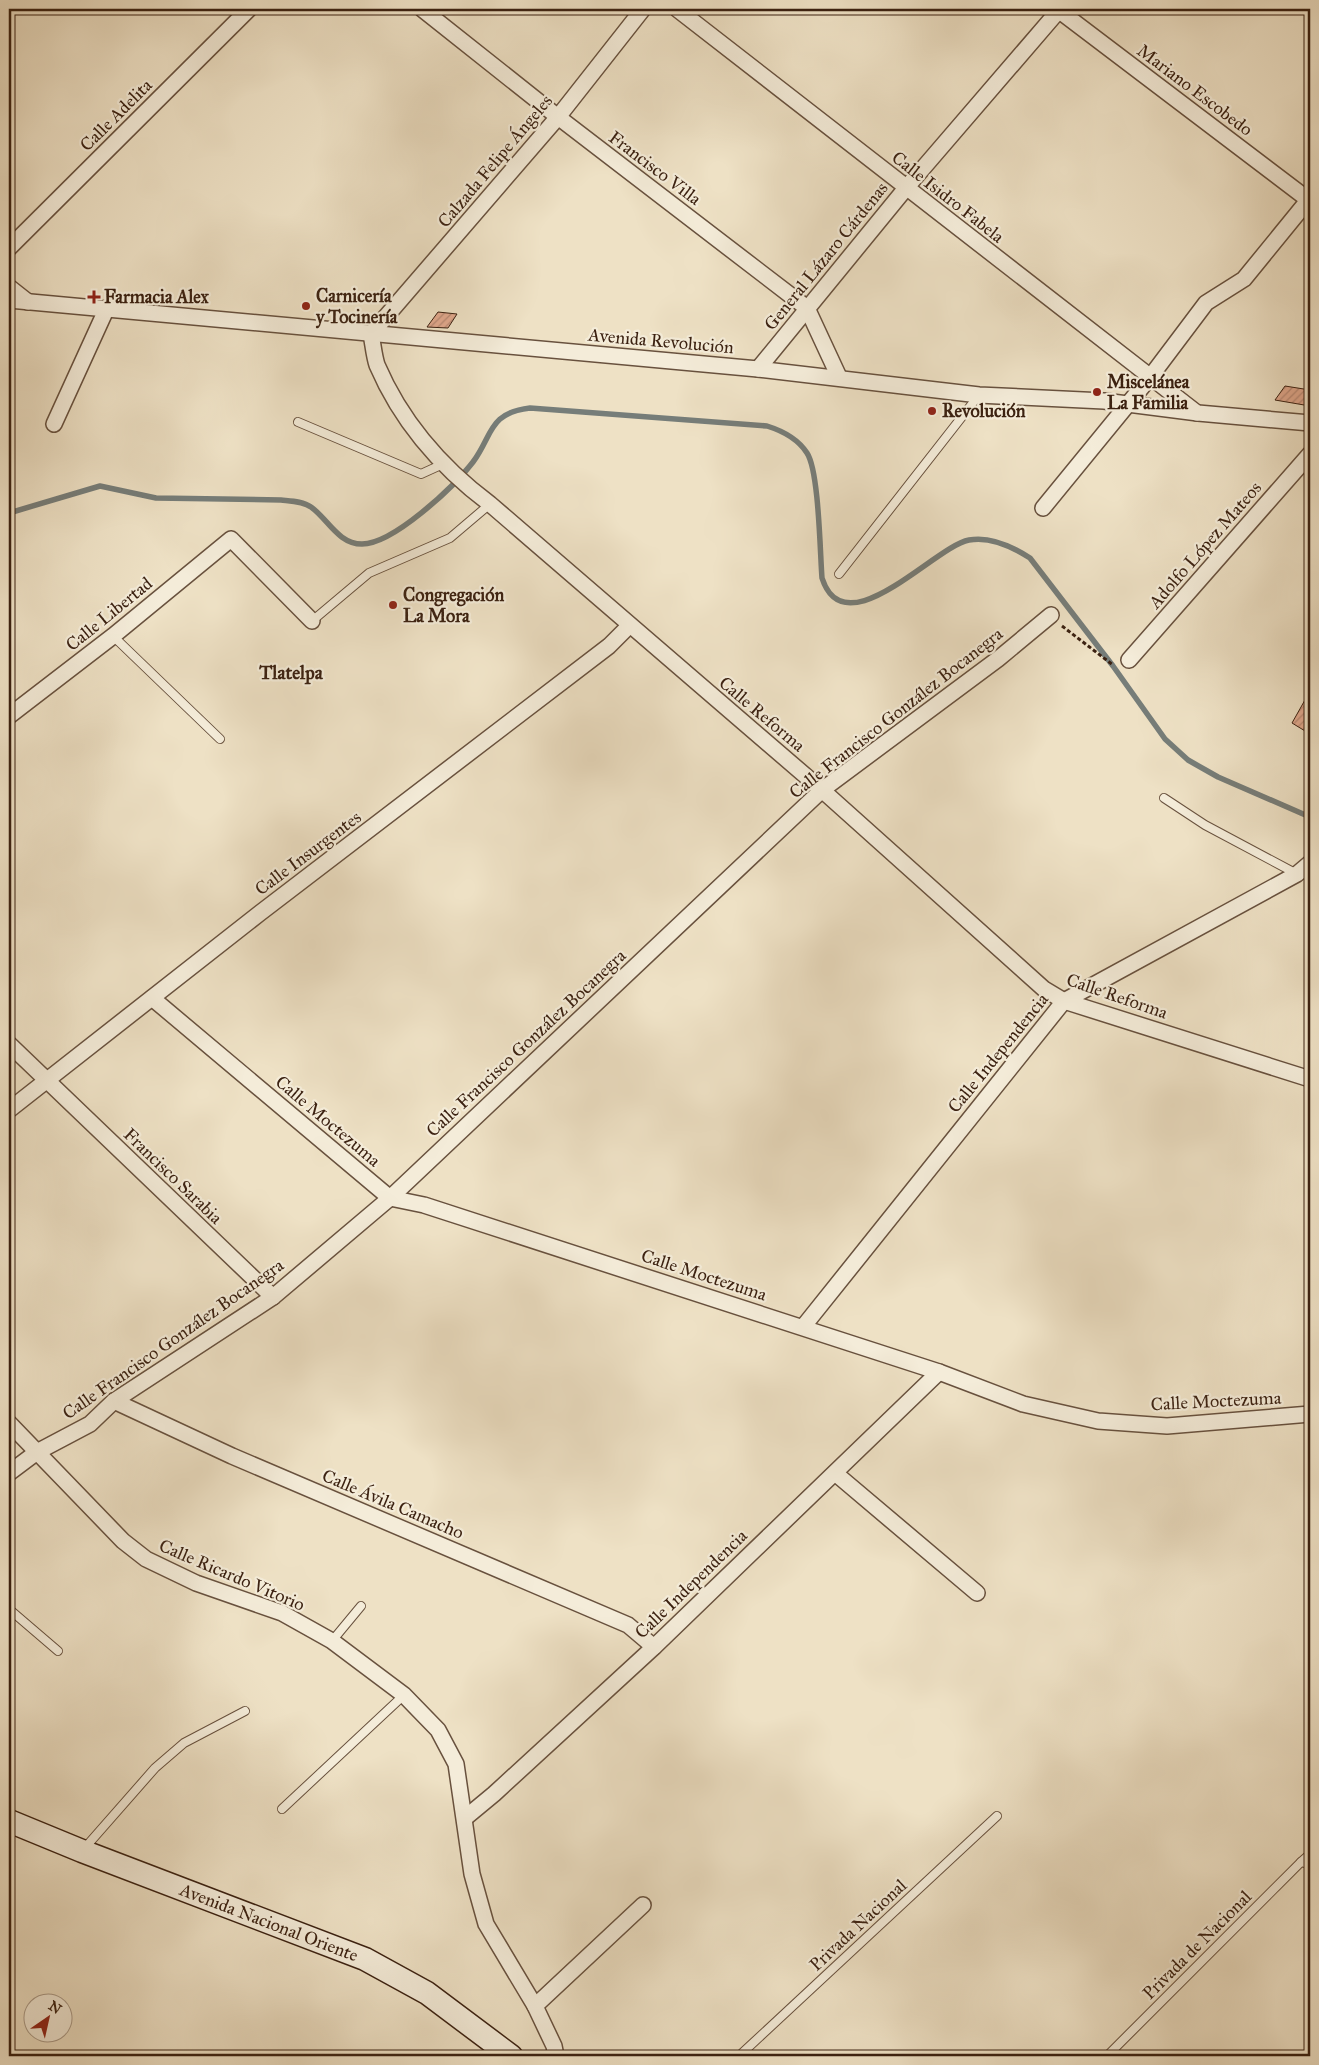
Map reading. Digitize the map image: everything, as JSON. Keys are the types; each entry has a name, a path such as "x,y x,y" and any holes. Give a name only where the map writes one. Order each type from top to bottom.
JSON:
{"street":[{"name":"Calle Adelita","path":"9,248 249,9"},
{"name":"Francisco Villa","path":"422,9 558,117 807,308 839,377"},
{"name":"Calzada Felipe Ángeles","path":"371,334 558,117 643,9"},
{"name":"Calle Isidro Fabela","path":"677,9 1198,413"},
{"name":"General Lázaro Cárdenas","path":"758,369 906,188 1059,9"},
{"name":"Mariano Escobedo","path":"1059,9 1310,200"},
{"path":"1043,508 1151,376 1206,303 1244,279 1310,200"},
{"path":"9,287 28,302"},
{"name":"Avenida Revolución","path":"9,300 758,369 839,377 979,395 1104,401 1198,413 1310,423"},
{"path":"54,424 106,310"},
{"name":"Calle Reforma","path":"371,334 377,363 398,404 420,438 443,464 467,487 490,504 629,626 822,790 1044,989 1064,1001 1310,1079"},
{"name":"Adolfo López Mateos","path":"1129,660 1310,454"},
{"name":"Calle Libertad","path":"9,716 113,636 231,539 312,621"},
{"name":"Calle Francisco González Bocanegra","path":"9,1473 37,1452 90,1424 114,1401 273,1297 390,1198 822,790 998,659 1051,615"},
{"name":"Calle Insurgentes","path":"9,1110 260,913 609,646 629,626"},
{"name":"Calle Independencia","path":"803,1327 1064,1001 1297,874 1310,863"},
{"name":"Calle Moctezuma","path":"152,998 390,1198 424,1205 803,1327 939,1372 1024,1404 1098,1421 1167,1426 1310,1414"},
{"name":"Francisco Sarabia","path":"9,1044 273,1297"},
{"name":"Calle Independencia","path":"465,1818 494,1794 654,1647 939,1372"},
{"name":"Calle Ávila Camacho","path":"114,1401 232,1456 628,1625 654,1647"},
{"name":"Calle Ricardo Vitorio","path":"9,1423 123,1541 146,1559 196,1583 282,1613 332,1641 404,1695 438,1730 456,1764 472,1874 486,1924 535,2006 554,2046 556,2056"},
{"path":"835,1473 977,1593"},
{"name":"Avenida Nacional Oriente","path":"9,1821 82,1852 365,1959 427,1993 511,2056"},
{"path":"535,2006 643,1905"}],"lane":[{"path":"839,574 979,395"},
{"path":"298,422 421,474 443,464"},
{"path":"312,621 368,573 450,538 490,504"},
{"path":"113,636 220,738"},
{"path":"1164,798 1205,825 1297,874"},
{"path":"332,1641 361,1606"},
{"path":"9,1609 58,1652"},
{"path":"282,1809 404,1695"},
{"path":"82,1852 162,1762 184,1743 245,1711"},
{"name":"Privada Nacional","path":"739,2056 997,1816"},
{"name":"Privada de Nacional","path":"1107,2056 1310,1854"},
{"path":"1301,1862 1310,1864"}],"path":[{"path":"1051,615 1071,635 1113,666 1129,660"}],"building":[{"path":"438,312 457,314 448,328 427,327"},
{"path":"1285,386 1310,390 1310,406 1275,400"},
{"path":"1310,691 1310,734 1292,723"}],"waterway":[{"path":"9,513 100,486 156,498 281,500 301,502 308,505 346,540 362,544 375,542 390,535 406,525 438,499 473,462 499,420 516,411 530,408 767,426 779,430 795,440 807,453 811,463 820,532 822,578 834,597 850,603 870,599 891,588 954,546 969,540 993,541 1009,546 1030,558 1113,666 1165,739 1188,760 1218,777 1310,817"}],"place":[{"name":"Farmacia Alex","path":"94,297"},
{"name":"Carnicería y Tocinería","path":"306,306"},
{"name":"Miscelánea La Familia","path":"1097,392"},
{"name":"Revolución","path":"932,411"},
{"name":"Congregación La Mora","path":"393,605"}],"district":[{"name":"Tlatelpa","path":"291,672"}]}
